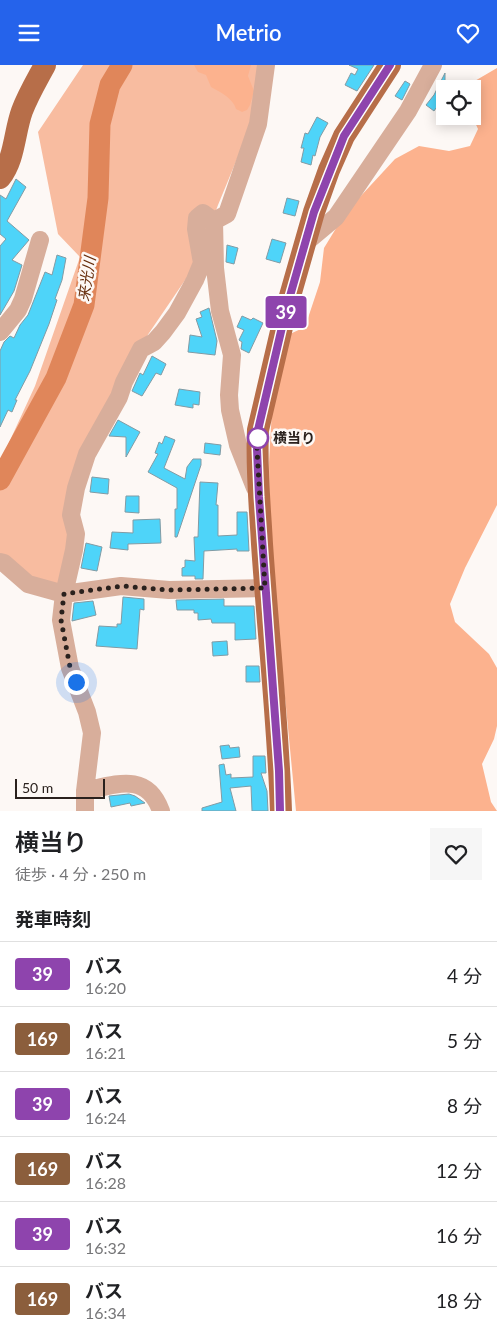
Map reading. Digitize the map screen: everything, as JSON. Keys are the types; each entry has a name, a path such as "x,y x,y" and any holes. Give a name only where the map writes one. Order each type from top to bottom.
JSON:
{"main road":[{"path":"0,178 12,153 28,95 45,65"},
{"path":"280,811 279,771 259,497 258,430 277,346 314,212 344,136 390,65"}],"street":[{"path":"214,221 227,214 255,133 258,124 266,65"},
{"path":"305,243 336,217 408,111 433,65"},
{"path":"85,811 85,791 92,733 87,712 70,667 61,620 64,594 71,570 76,534 72,515 76,488 87,454 119,397 124,381 141,349 154,342 163,332 177,313 196,280 202,263 196,229 197,218 203,213 214,221"},
{"path":"214,221 215,268 220,311 232,355 229,395 230,410 238,445 259,497"},
{"path":"0,332 18,310 23,299 40,240"},
{"path":"0,562 4,563 28,584 64,594 122,586 169,590 265,588"},
{"path":"85,791 118,784 140,785 152,793 161,811"}],"shaded area":[{"path":"83,65 262,65 251,125 196,264 130,361 66,500 70,537 62,586 0,568 0,462 35,386 80,257 58,234 38,132"},
{"path":"194,65 251,65 248,76 254,91 247,110 242,112 236,109 229,99 211,87 206,75 198,72"},
{"path":"497,68 497,505 465,568 450,604 455,622 489,654 497,668 497,726 494,739 482,764 491,802 497,811 296,811 270,567 269,462 273,392 290,334 305,327 320,282 324,248 346,212 395,159 419,146 449,151 470,146 478,129 476,125 481,125 481,80 476,80"}],"building":[{"path":"349,65 374,65 357,91 345,85 351,73 355,75 358,69"},
{"path":"405,81 410,84 402,100 395,96"},
{"path":"436,91 436,108 434,111 426,105"},
{"path":"317,117 328,123 320,137 311,165 301,162 304,148 301,148 305,133 308,134"},
{"path":"16,179 26,187 7,221 29,240 12,260 22,265 14,291 0,315 0,246 6,239 0,234 0,195 6,199"},
{"path":"287,198 299,201 295,216 283,213"},
{"path":"272,239 286,243 280,263 266,259"},
{"path":"227,245 238,248 234,264 226,262"},
{"path":"57,255 66,258 62,280 55,299 57,300 30,371 15,400 17,400 12,412 8,410 0,427 0,351 4,342 10,336 14,338 20,325 28,315 45,272 52,275"},
{"path":"209,308 217,341 215,355 188,352 190,335 202,337 196,319 202,317 200,312"},
{"path":"242,316 251,320 253,318 263,323 249,353 241,349 242,342 239,340 244,330 237,327"},
{"path":"152,356 166,364 161,375 156,373 142,396 132,391 140,373 143,375"},
{"path":"179,389 200,392 199,405 193,404 193,408 175,405"},
{"path":"118,420 140,432 126,457 126,437 109,436"},
{"path":"165,436 175,440 164,468 185,479 187,467 193,459 201,459 201,465 177,537 175,537 177,488 148,472 158,454 155,453 159,442 162,444"},
{"path":"205,443 221,445 220,455 204,453"},
{"path":"92,477 109,479 108,494 90,492"},
{"path":"200,482 218,483 216,505 218,505 218,536 237,535 237,512 247,512 249,551 237,551 237,549 204,551 203,579 195,579 195,576 182,576 182,568 185,567 185,560 195,561 194,537 198,537"},
{"path":"126,496 139,496 139,513 125,512"},
{"path":"160,519 161,543 128,544 128,550 110,548 112,532 133,533 133,520"},
{"path":"86,543 102,547 97,571 81,568"},
{"path":"123,597 144,599 144,610 140,609 137,649 96,646 99,626 117,627 117,624 121,624"},
{"path":"224,599 224,606 254,606 256,639 235,640 235,623 212,623 211,619 198,620 198,613 194,613 194,610 177,610 176,600"},
{"path":"93,601 96,615 72,621 74,603"},
{"path":"227,641 228,655 213,656 212,642"},
{"path":"246,666 259,666 260,682 246,682"},
{"path":"229,745 230,748 239,747 240,757 222,759 220,746"},
{"path":"253,756 265,756 266,773 261,773 267,791 268,811 252,811 251,786 230,788 236,811 202,811 202,808 222,802 219,765 224,764 226,775 231,774 231,778 253,777"},
{"path":"129,794 145,803 131,806 130,803 111,807 109,796"}],"waterway":[{"name":"来光川","path":"0,480 56,378 84,305 98,198 100,124 110,85 122,65"}],"bus line":[{"name":"39","path":"280,811 279,771 259,497 258,430 286,310 314,212 329,170 344,136 390,65"}],"place":[{"name":"横当り","path":"258,438"}],"route":[{"path":"76,682 70,667 63,636 61,620 64,594 122,586 169,590 265,588 259,497 258,430 258,438"}]}
